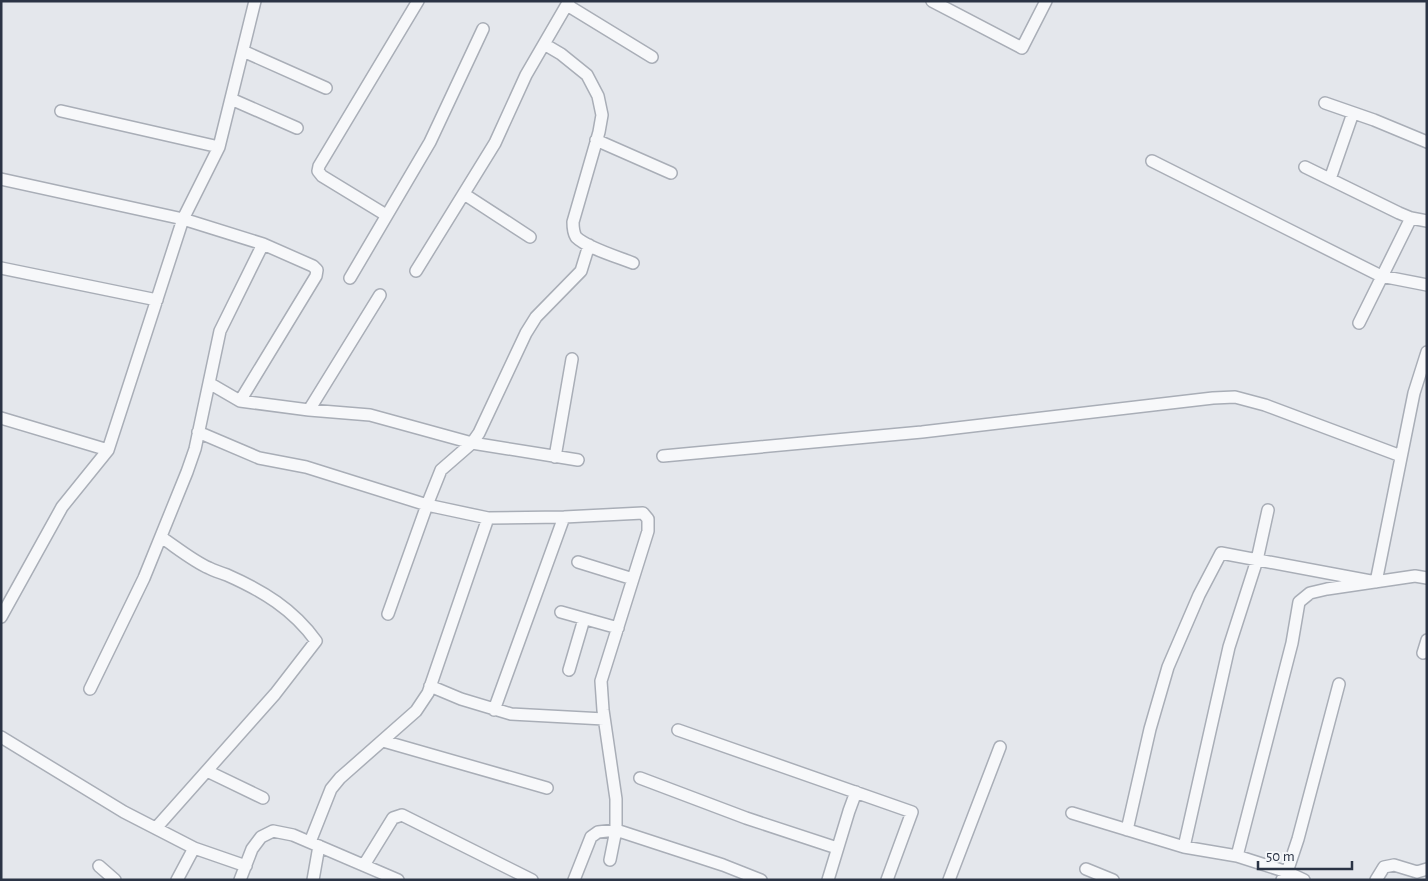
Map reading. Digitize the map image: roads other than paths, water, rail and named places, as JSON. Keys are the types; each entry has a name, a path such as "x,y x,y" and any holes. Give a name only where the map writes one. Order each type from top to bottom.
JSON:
{"street":[{"path":"1,616 62,507 108,450 182,219 219,147 255,1"},
{"path":"386,215 322,176 318,171 319,166 418,1"},
{"path":"932,1 1022,48 1046,1"},
{"path":"416,271 495,143 526,76 568,3 652,57"},
{"path":"350,278 430,142 482,29"},
{"path":"544,44 561,54 587,75 598,96 602,115 573,222 573,230 576,236 589,245 633,263"},
{"path":"243,51 326,88"},
{"path":"231,99 296,128"},
{"path":"1325,103 1427,142"},
{"path":"61,111 219,147"},
{"path":"1330,180 1353,113"},
{"path":"596,140 671,173"},
{"path":"1152,160 1381,276 1427,285"},
{"path":"1305,167 1398,213 1410,218 1427,221"},
{"path":"1,179 182,219 263,244 313,266 317,270 316,276 240,401"},
{"path":"464,194 530,237"},
{"path":"1359,323 1410,218"},
{"path":"90,689 144,578 187,472 195,449 220,331 263,244"},
{"path":"388,614 441,470 472,444 526,333 536,317 580,271 589,245"},
{"path":"1,268 157,300"},
{"path":"309,410 380,295"},
{"path":"1376,582 1414,393 1427,352"},
{"path":"556,457 572,359"},
{"path":"209,383 240,401 309,410 370,415 472,444 578,460"},
{"path":"663,456 922,432 1213,398 1235,398 1265,405 1401,456"},
{"path":"1,418 108,450"},
{"path":"198,432 259,458 306,467 427,506 488,518 643,513 648,519 648,531 601,681 604,719 616,799 616,830 610,860"},
{"path":"1184,847 1230,647 1257,560 1268,510"},
{"path":"494,710 564,517"},
{"path":"313,880 315,844 332,789 340,778 416,711 428,692 488,518"},
{"path":"156,828 276,694 316,641 305,626 282,605 241,582 208,568 161,537"},
{"path":"1127,830 1150,729 1168,667 1199,595 1221,553 1376,582"},
{"path":"578,562 633,579"},
{"path":"1237,856 1292,643 1299,602 1310,593 1326,589 1415,576 1427,578"},
{"path":"560,612 618,628"},
{"path":"569,670 584,619"},
{"path":"1423,653 1427,640"},
{"path":"1284,876 1298,839 1339,684"},
{"path":"430,686 461,700 510,714 604,719"},
{"path":"678,730 912,812 887,880"},
{"path":"1,737 124,812 194,848 246,866"},
{"path":"383,741 547,788"},
{"path":"949,880 1000,747"},
{"path":"207,771 263,798"},
{"path":"640,778 746,818 838,848"},
{"path":"828,880 856,792"},
{"path":"1072,813 1184,847 1237,856 1284,876 1304,880"},
{"path":"364,865 393,818 402,815 532,880"},
{"path":"574,880 593,834 616,830 724,865 761,880"},
{"path":"240,880 256,843 261,837 273,831 294,835 398,880"},
{"path":"177,880 194,848"},
{"path":"1376,880 1384,867 1394,865 1417,872 1427,868"},
{"path":"99,866 115,880"},
{"path":"1086,869 1113,880"}]}
